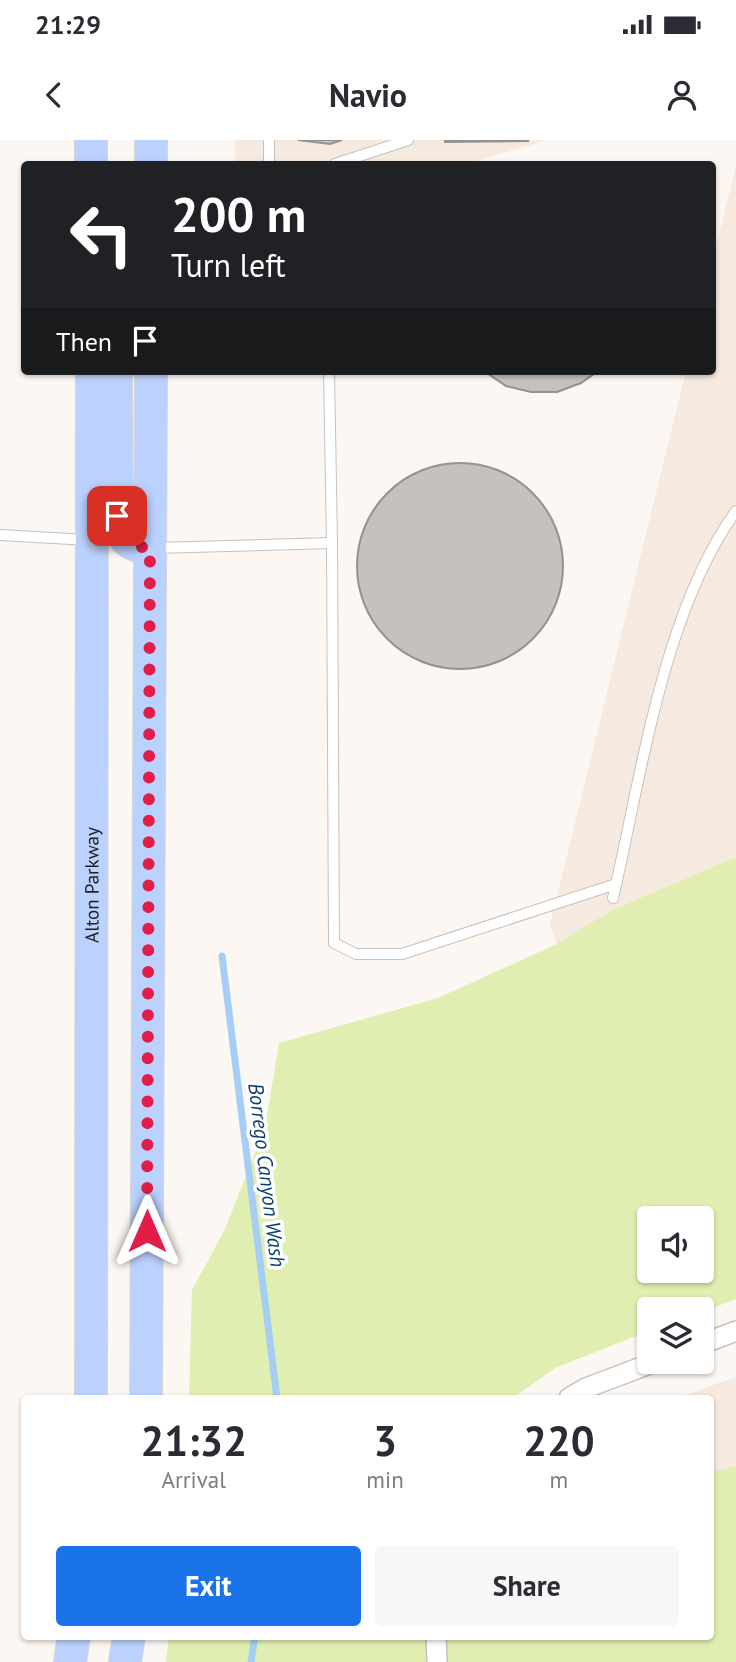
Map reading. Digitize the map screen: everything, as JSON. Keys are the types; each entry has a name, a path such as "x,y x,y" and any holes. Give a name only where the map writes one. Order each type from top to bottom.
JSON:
{"main road":[{"path":"91,140 92,161"},
{"path":"151,161 152,140"},
{"name":"Alton Parkway","path":"91,1395 92,375"},
{"path":"116,375 117,516 121,535 127,542 150,548"},
{"path":"146,1395 151,375"},
{"path":"70,1662 73,1640"},
{"path":"125,1662 128,1640"}],"street":[{"path":"714,1339 736,1331"},
{"path":"574,1395 637,1369"},
{"path":"436,1640 437,1662"}],"lane":[{"path":"269,161 270,140"},
{"path":"344,161 408,140"},
{"path":"329,375 334,943 356,954 402,954 616,884"},
{"path":"613,898 666,666 681,620 704,566 736,511"},
{"path":"0,535 92,540"},
{"path":"150,548 332,543"}],"shaded area":[{"path":"235,140 547,140 476,161 235,161"},
{"path":"736,166 736,857 610,911 557,944 550,925 685,375 716,375 716,247"},
{"path":"736,1377 736,1467 714,1471 714,1395 685,1395"}],"green space":[{"path":"736,857 736,1299 714,1307 714,1297 637,1297 637,1336 555,1368 517,1395 189,1395 192,1290 225,1229 265,1128 279,1043 438,998 557,944 610,911"},
{"path":"736,1466 736,1662 166,1662 169,1640 714,1640 714,1471"}],"building":[{"path":"298,140 342,140 330,144"},
{"path":"528,140 528,141 445,142"},
{"path":"490,375 592,375 581,383 557,392 531,392 506,386"},
{"path":"460,463 499,471 517,480 533,493 546,509 555,527 563,566 555,605 546,623 533,639 517,652 499,661 460,669 421,661 403,652 387,639 374,623 365,605 357,566 365,527 374,509 387,493 403,480 421,471"}],"waterway":[{"name":"Borrego Canyon Wash","path":"222,956 277,1395"},
{"name":"Borrego Canyon Wash","path":"251,1662 254,1640"}],"route":[{"path":"117,516 121,535 127,542 136,547 150,548 147,1231"}]}
